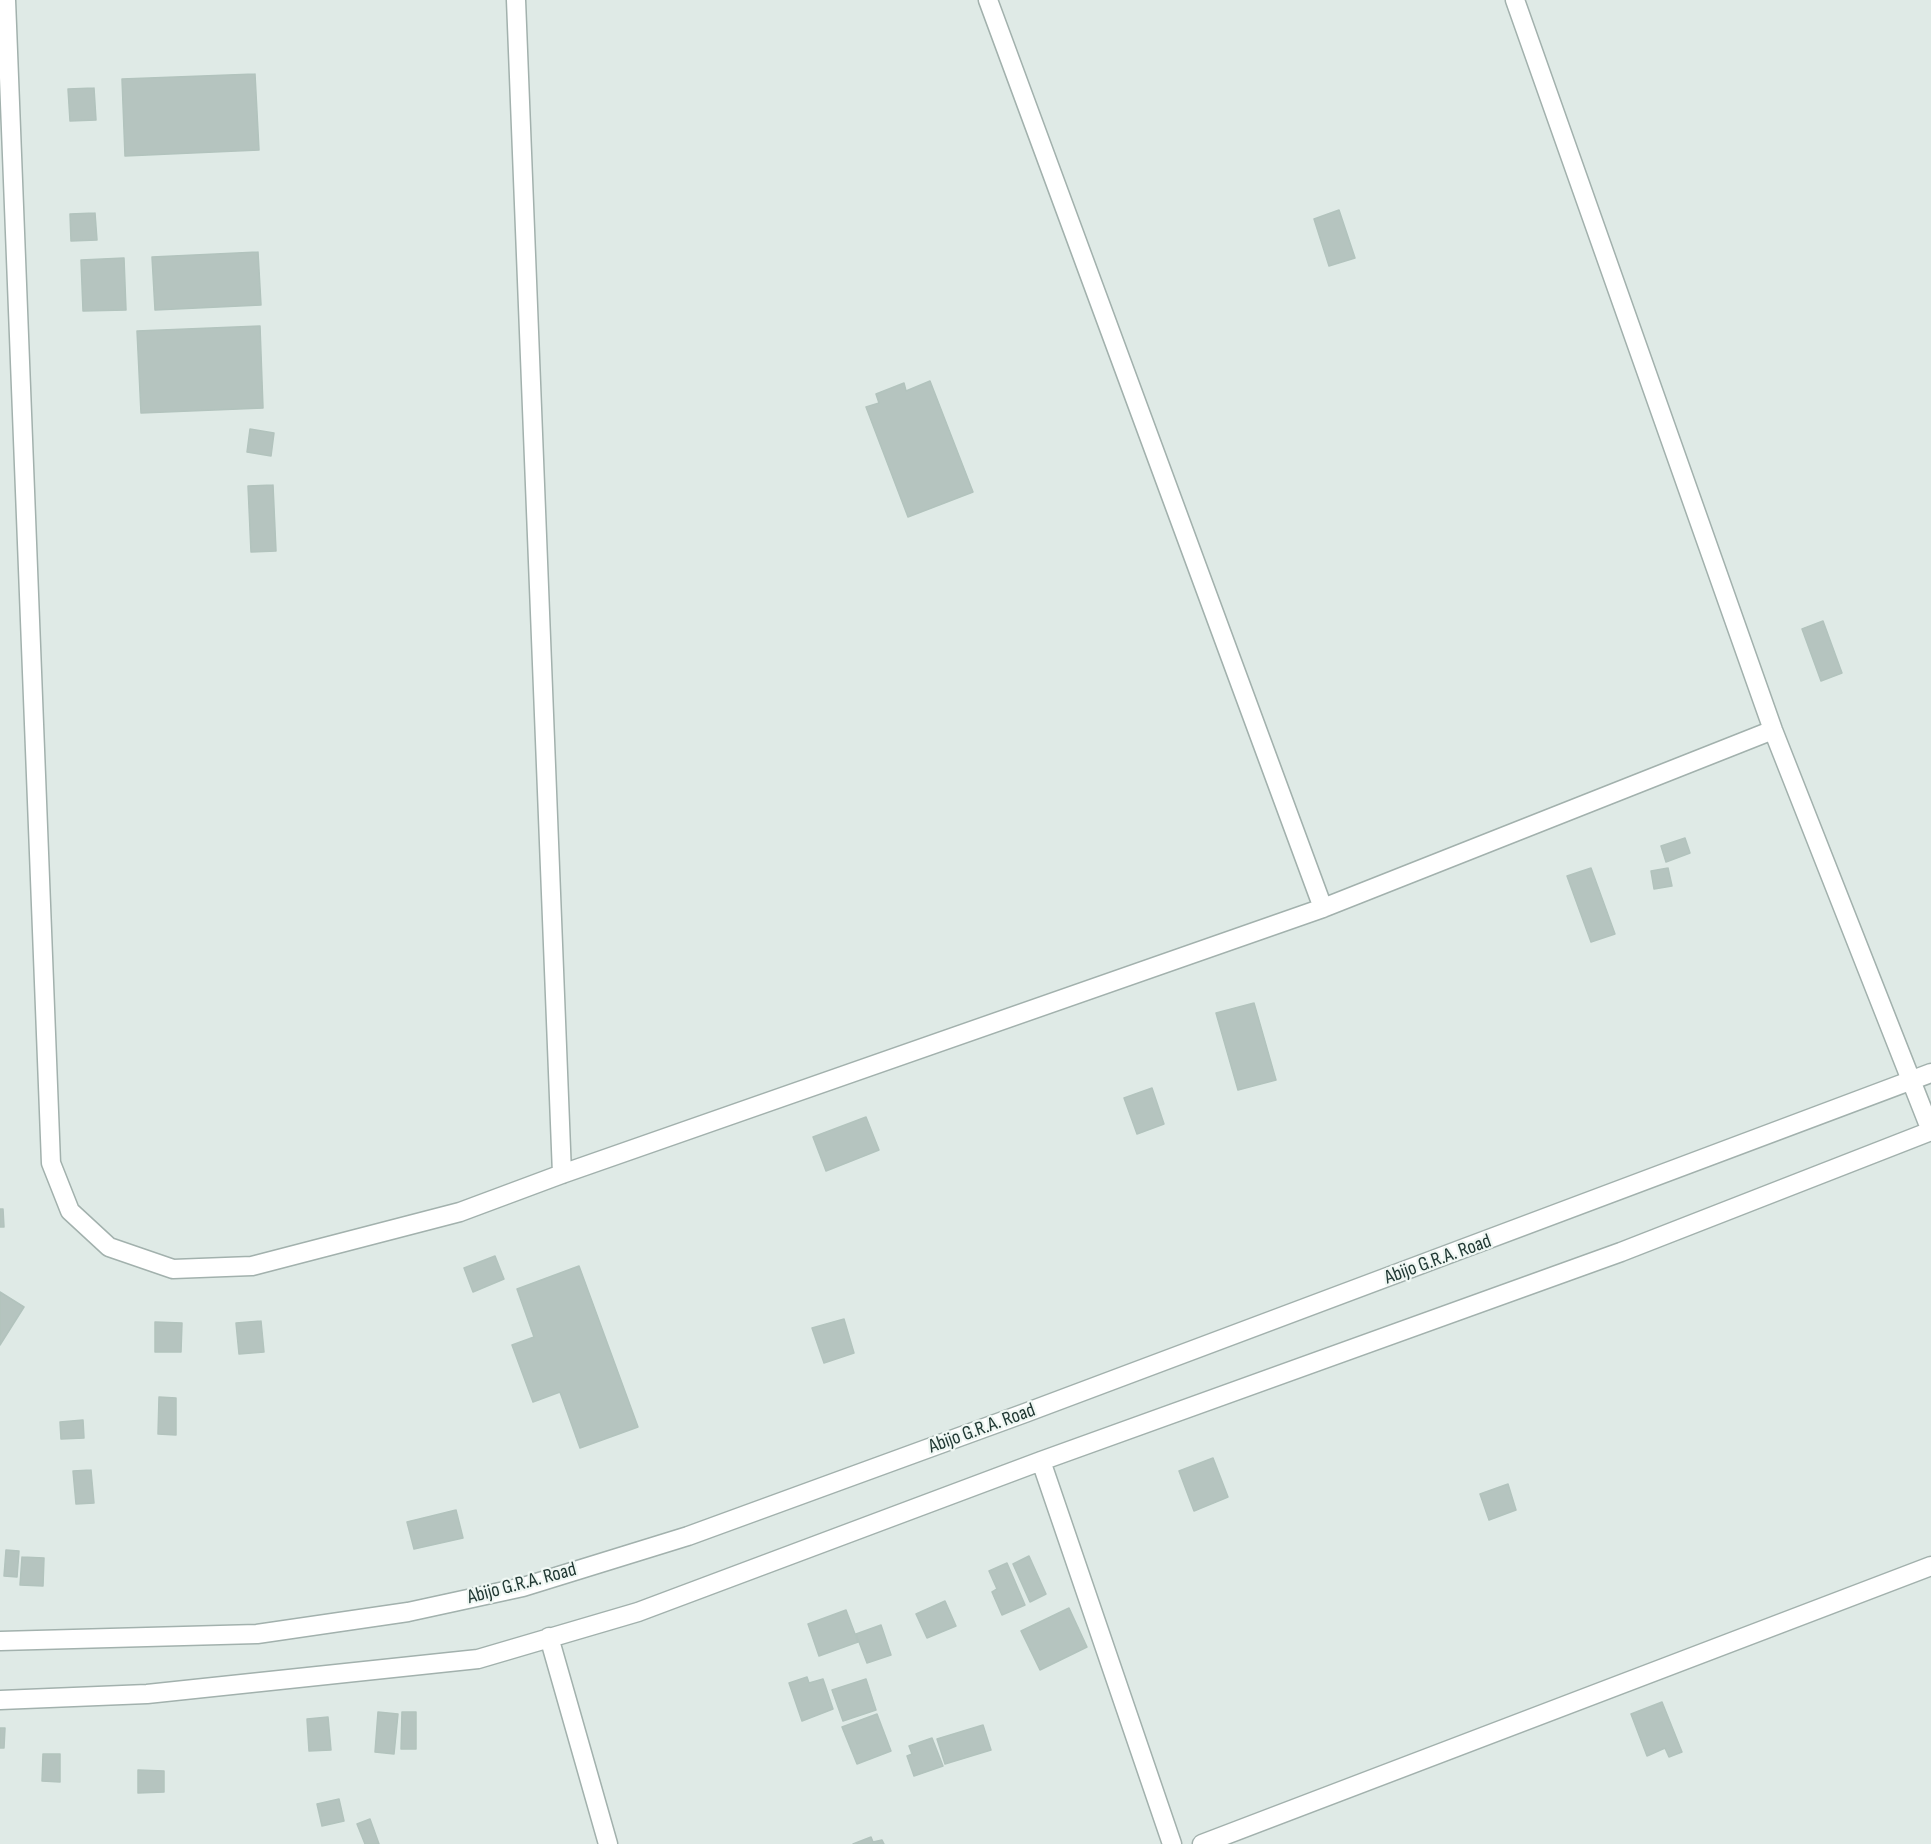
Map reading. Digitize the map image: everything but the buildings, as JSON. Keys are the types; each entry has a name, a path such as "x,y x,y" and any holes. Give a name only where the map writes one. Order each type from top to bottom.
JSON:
{"street":[{"path":"6,0 51,1164 70,1211 109,1247 173,1269 252,1266 460,1212 562,1174 1323,908 1773,730"},
{"path":"516,0 562,1174"},
{"path":"988,0 1323,908"},
{"path":"0,1700 147,1694 478,1659 638,1612 1041,1461 1621,1252 1931,1131 1773,730 1515,0"},
{"name":"Abijo G.R.A. Road","path":"0,1641 257,1634 408,1612 523,1587 688,1536 1025,1413 1931,1073"},
{"path":"1041,1461 1172,1844"},
{"path":"1202,1844 1931,1566"},
{"path":"549,1637 608,1844"}]}
